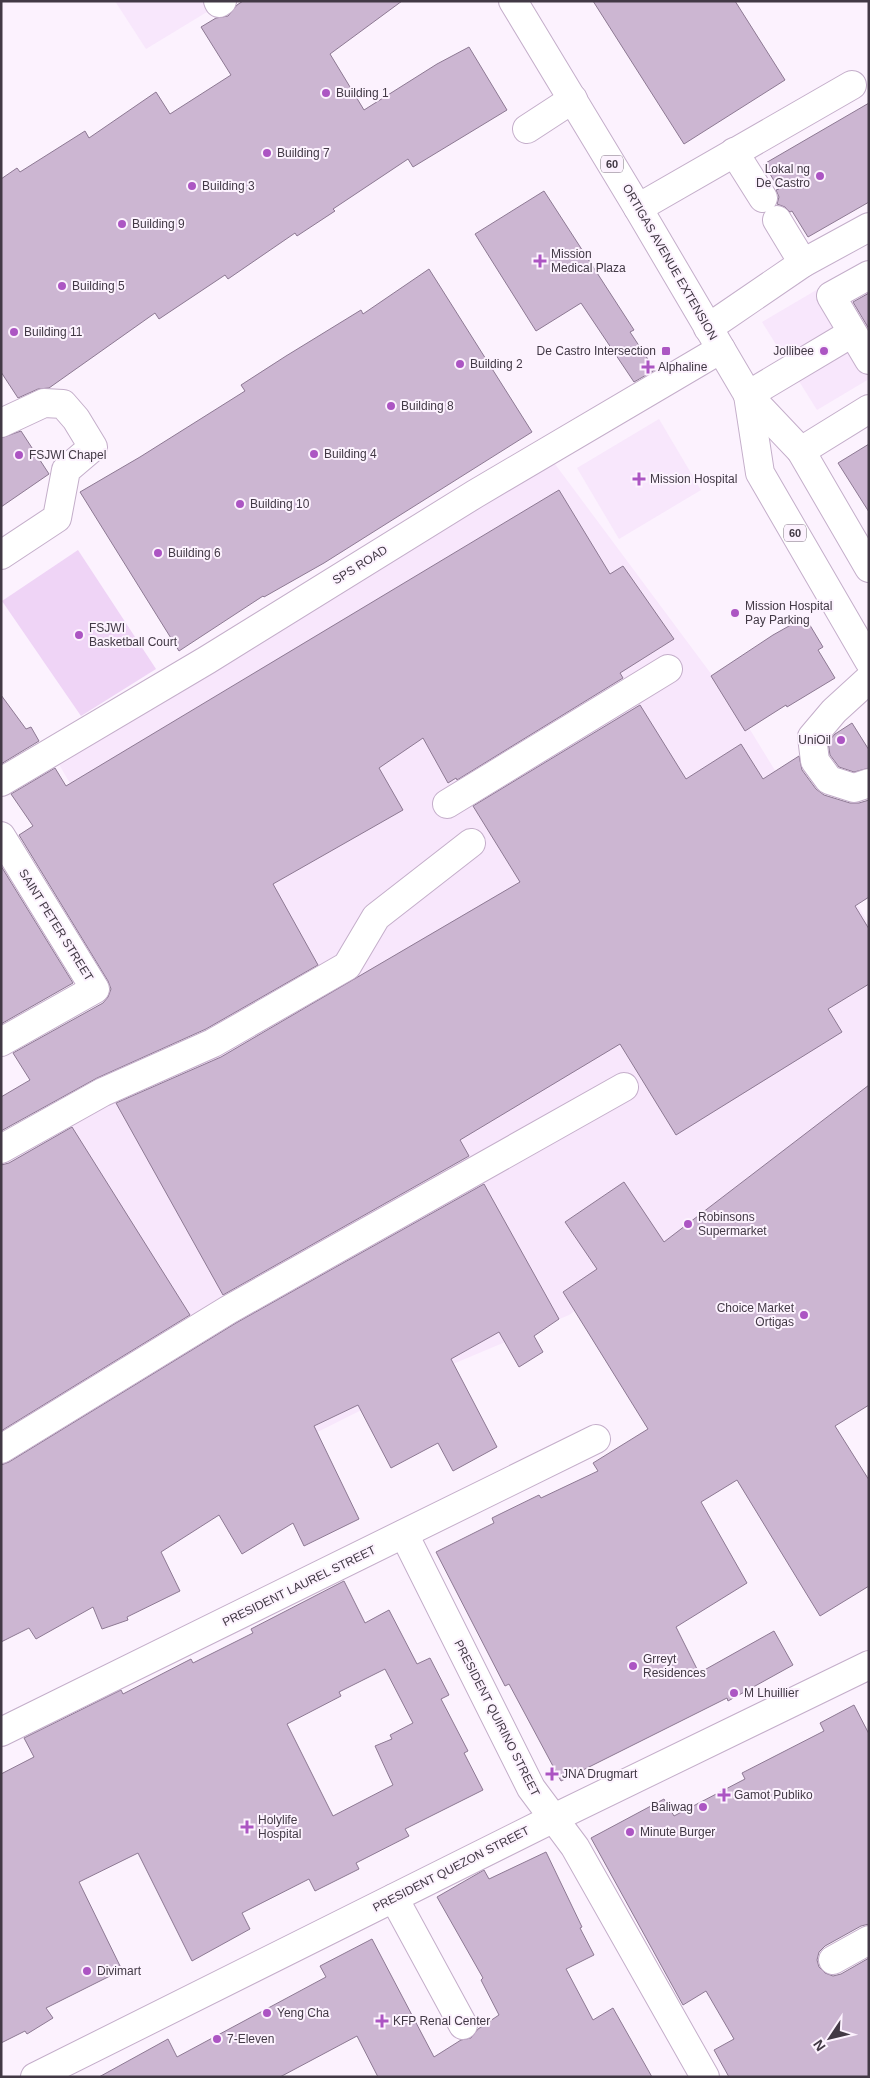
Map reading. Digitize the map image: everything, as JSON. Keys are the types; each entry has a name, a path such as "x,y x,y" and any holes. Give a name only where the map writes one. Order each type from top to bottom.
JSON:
{"street":[{"name":"ORTIGAS AVENUE EXTENSION","path":"513,1 748,395 800,451 869,568"},
{"path":"638,208 852,84"},
{"path":"527,129 573,99"},
{"path":"734,152 803,263"},
{"name":"SPS ROAD","path":"1,782 207,660 475,494 714,339 803,263 869,227"},
{"path":"869,275 831,296 869,360"},
{"path":"748,395 852,333"},
{"name":"ORTIGAS AVENUE EXTENSION","path":"748,395 760,473 869,661"},
{"path":"1,423 44,403 63,404 76,420 93,447 66,470 57,518 1,555"},
{"path":"800,451 869,409"},
{"path":"447,804 668,668"},
{"path":"869,679 834,711 812,737 815,761 829,780 854,788 869,783"},
{"name":"SAINT PETER STREET","path":"1,836 95,989 1,1042"},
{"path":"1,1149 103,1092 213,1043 347,966 376,917 471,843"},
{"path":"1,1449 228,1310 624,1087"},
{"name":"PRESIDENT LAUREL STREET","path":"1,1732 596,1439"},
{"name":"PRESIDENT QUIRINO STREET","path":"404,1534 536,1797 575,1847 705,2077"},
{"name":"PRESIDENT QUEZON STREET","path":"35,2077 552,1819 869,1664"},
{"path":"394,1898 463,2025"},
{"path":"833,1960 869,1940"}],"shaded area":[{"path":"115,1 225,1 146,49"},
{"name":"Jollibee","path":"869,259 869,379 817,410 762,322"},
{"name":"Mission Hospital","path":"659,419 701,490 619,539 577,468"},
{"path":"552,460 738,710 869,924 869,1085 629,1273 569,1315 453,1364 1,1591 1,1147 212,1032 56,759"},
{"name":"FSJWI Basketball Court","path":"78,550 156,669 81,716 2,601"}],"building":[{"path":"243,1 402,1 330,54 364,110 437,64 469,47 507,110 413,167 408,159 333,209 335,211 297,236 295,233 228,279 225,275 159,319 155,313 49,388 38,389 18,398 1,372 1,179 17,168 20,172 85,131 89,138 156,92 170,114 231,75 201,27 216,18 228,16"},
{"path":"593,1 735,1 785,80 684,144"},
{"name":"Lokal ng De Castro","path":"869,103 869,202 808,237 792,211 790,212 785,207 777,204 779,197 776,190 779,189 764,164"},
{"name":"Mission Medical Plaza","path":"544,191 634,330 630,332 655,370 634,382 581,303 536,331 475,234"},
{"path":"429,269 532,432 324,563 263,596 179,651 80,492 245,391 241,385 361,310 363,314"},
{"path":"869,293 869,329 853,302"},
{"name":"FSJWI Chapel","path":"21,431 49,474 1,507 1,438"},
{"path":"869,444 869,512 838,463"},
{"path":"559,490 610,574 623,566 674,639 620,673 623,678 457,780 456,778 448,783 423,738 379,768 403,810 273,884 318,965 206,1029 97,1078 1,1131 1,1097 30,1080 13,1053 103,1003 111,989 108,981 19,835 33,826 11,794 55,768 66,786"},
{"path":"805,617 823,647 818,650 835,678 787,707 786,705 745,731 711,676 773,635"},
{"path":"1,695 26,729 31,727 39,741 1,764"},
{"path":"640,705 686,779 741,744 763,779 799,756 802,770 816,789 824,795 850,803 869,800 869,897 855,906 869,929 869,984 828,1009 842,1032 676,1135 620,1044 460,1140 469,1156 223,1295 116,1103 221,1057 520,882 473,806"},
{"path":"852,723 869,750 869,768 854,772 839,767 830,755 828,742 835,734"},
{"path":"1,866 73,983 1,1024"},
{"path":"869,1085 869,1405 835,1426 869,1480 869,1586 820,1616 737,1480 701,1502 747,1583 676,1627 699,1673 774,1631 793,1665 728,1701 727,1698 561,1781 509,1684 505,1686 436,1552 494,1523 492,1518 539,1495 541,1498 598,1471 593,1463 648,1429 563,1292 597,1269 565,1222 624,1182 664,1242"},
{"path":"72,1127 190,1315 1,1431 1,1165 9,1163"},
{"path":"484,1184 559,1319 534,1336 543,1352 519,1367 499,1332 451,1359 497,1447 453,1471 438,1443 391,1468 358,1405 314,1426 359,1519 304,1546 293,1523 242,1554 219,1515 161,1552 180,1591 127,1617 128,1620 102,1629 93,1607 36,1639 29,1628 1,1642 1,1465 9,1462 236,1323"},
{"path":"344,1581 365,1623 389,1610 417,1664 430,1658 449,1695 441,1699 468,1751 464,1753 483,1790 405,1829 409,1836 356,1863 359,1869 315,1891 309,1879 242,1913 250,1929 192,1961 138,1853 79,1882 122,1970 46,2008 53,2018 27,2034 25,2031 1,2043 1,1774 34,1757 24,1738 121,1690 123,1694 191,1659 193,1663 253,1633 251,1629","holes":["385,1669 413,1723 390,1735 392,1739 375,1746 393,1785 333,1816 287,1724 341,1696 339,1692"]},
{"path":"854,1705 869,1734 869,1924 861,1926 825,1946 819,1952 817,1960 819,1967 825,1973 833,1976 841,1974 869,1958 869,2077 729,2077 714,2050 734,2039 706,1991 683,2005 591,1838 664,1799 674,1816 745,1779 742,1773 824,1731 820,1723"},
{"path":"546,1852 594,1955 566,1969 593,2020 613,2008 652,2077 378,2077 357,2036 280,2077 99,2077 168,2039 177,2057 326,1977 320,1966 372,1939 434,2057 461,2040 471,2038 478,2029 499,2015 481,1980 483,1978 437,1897 484,1870 489,1879"}],"place":[{"name":"Building 1","path":"326,93"},
{"name":"Building 7","path":"267,153"},
{"name":"Lokal ng De Castro","path":"820,176"},
{"name":"Building 3","path":"192,186"},
{"name":"Building 9","path":"122,224"},
{"name":"Mission Medical Plaza","path":"540,261"},
{"name":"Building 5","path":"62,286"},
{"name":"Building 11","path":"14,332"},
{"name":"De Castro Intersection","path":"666,351"},
{"name":"Jollibee","path":"824,351"},
{"name":"Building 2","path":"460,364"},
{"name":"Alphaline","path":"648,367"},
{"name":"Building 8","path":"391,406"},
{"name":"Building 4","path":"314,454"},
{"name":"FSJWI Chapel","path":"19,455"},
{"name":"Mission Hospital","path":"639,479"},
{"name":"Building 10","path":"240,504"},
{"name":"Building 6","path":"158,553"},
{"name":"Mission Hospital Pay Parking","path":"735,613"},
{"name":"FSJWI Basketball Court","path":"79,635"},
{"name":"UniOil","path":"841,740"},
{"name":"Robinsons Supermarket","path":"688,1224"},
{"name":"Choice Market Ortigas","path":"804,1315"},
{"name":"Grreyt Residences","path":"633,1666"},
{"name":"M Lhuillier","path":"734,1693"},
{"name":"JNA Drugmart","path":"552,1774"},
{"name":"Gamot Publiko","path":"724,1795"},
{"name":"Baliwag","path":"703,1807"},
{"name":"Holylife Hospital","path":"247,1827"},
{"name":"Minute Burger","path":"630,1832"},
{"name":"Divimart","path":"87,1971"},
{"name":"Yeng Cha","path":"267,2013"},
{"name":"KFP Renal Center","path":"382,2021"},
{"name":"7-Eleven","path":"217,2039"}]}
